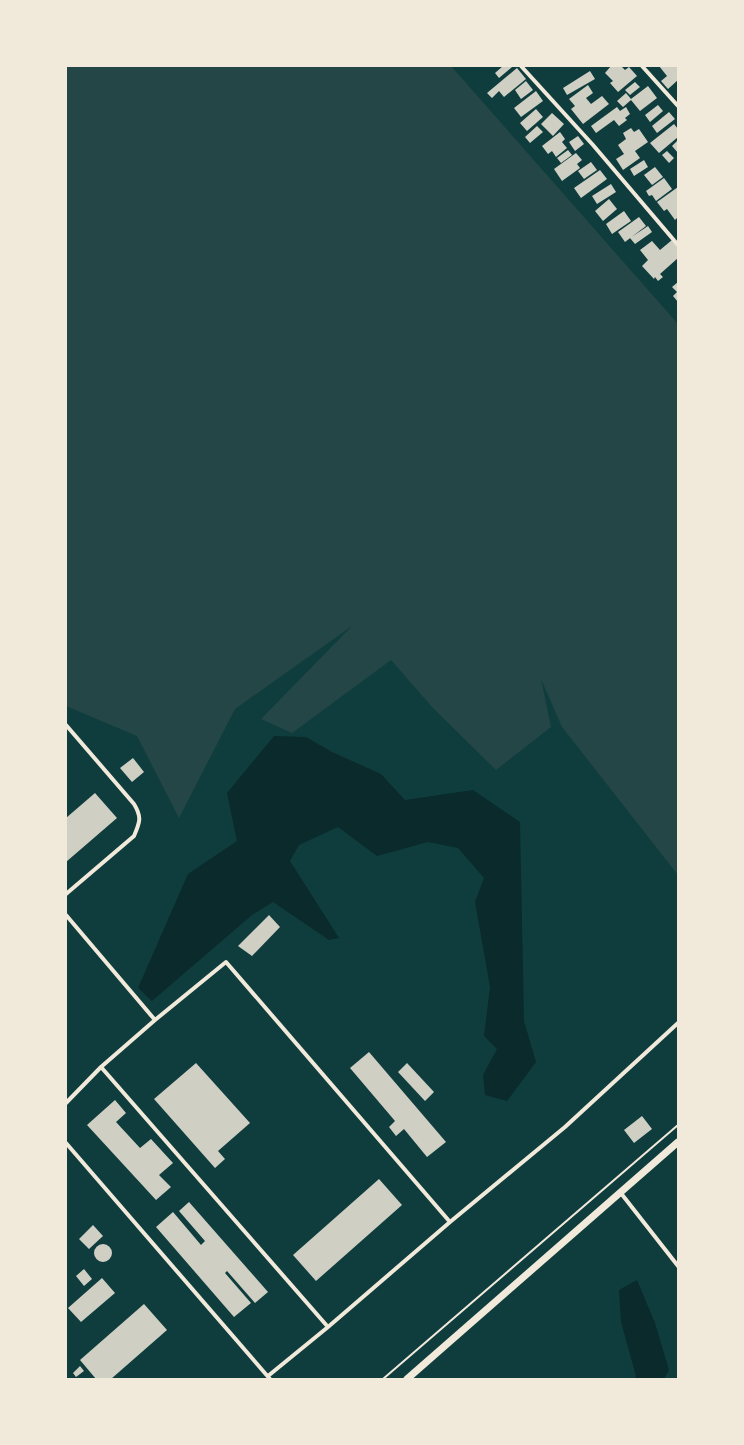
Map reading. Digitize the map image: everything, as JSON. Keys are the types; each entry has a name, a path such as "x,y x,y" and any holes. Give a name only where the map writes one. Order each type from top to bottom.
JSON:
{"street":[{"path":"521,66 593,144 678,245"},
{"path":"642,66 678,106"},
{"path":"66,726 134,804 140,814 134,836 66,894"},
{"path":"66,915 155,1020"},
{"path":"66,1103 101,1067 155,1020 226,962 450,1222"},
{"path":"66,1143 269,1378 450,1222 565,1127 678,1024"},
{"path":"101,1067 328,1327"},
{"path":"407,1379 678,1142"},
{"path":"620,1192 678,1266"}],"path":[{"path":"383,1379 678,1125"}],"shaded area":[{"path":"66,66 451,66 678,324 678,875 562,727 541,679 551,727 496,770 433,708 391,660 292,733 261,719 352,626 235,709 179,818 137,736 66,706"},
{"path":"274,736 306,737 332,752 381,774 405,800 473,790 520,822 524,1021 536,1062 507,1101 485,1095 483,1075 497,1049 484,1036 490,987 475,902 484,878 458,848 428,842 377,856 338,827 299,845 290,861 339,938 329,940 273,902 252,915 152,1001 138,988 188,874 237,841 227,793"},
{"path":"637,1280 655,1323 669,1370 664,1379 635,1379 636,1376 621,1322 619,1290"}],"building":[{"path":"503,66 512,67 499,78 495,73"},
{"path":"611,66 621,66 625,70 629,67 637,76 618,92 610,83 613,81 605,73"},
{"path":"659,66 678,66 678,80 668,89 661,81 667,76"},
{"path":"517,68 526,79 504,97 499,91 492,98 487,93"},
{"path":"590,71 595,79 567,95 563,88"},
{"path":"526,81 533,90 521,99 515,90"},
{"path":"635,82 640,87 630,95 625,90"},
{"path":"588,85 593,93 586,98 591,104 602,96 609,104 583,124 571,109 575,106 569,99"},
{"path":"648,86 657,98 640,111 631,100 623,107 617,101 626,93 631,99"},
{"path":"536,91 543,101 521,117 514,108"},
{"path":"658,105 663,111 650,122 645,115"},
{"path":"617,107 620,111 626,107 630,114 625,118 627,120 619,126 614,120 596,133 591,126"},
{"path":"536,109 543,117 527,131 520,123"},
{"path":"669,112 675,119 657,133 652,126"},
{"path":"552,113 564,124 553,136 541,124"},
{"path":"674,124 678,129 678,137 659,153 650,143"},
{"path":"537,126 543,132 530,143 525,137"},
{"path":"631,128 634,132 639,129 648,142 635,151 640,158 623,170 616,159 624,154 618,145 626,139 623,133"},
{"path":"560,132 565,139 562,142 567,148 556,157 552,151 548,154 542,146"},
{"path":"578,136 584,144 575,151 569,142"},
{"path":"678,140 678,153 672,146"},
{"path":"568,150 572,155 561,163 557,158"},
{"path":"667,151 674,158 669,163 662,155"},
{"path":"576,153 582,160 577,164 580,168 562,181 554,169"},
{"path":"644,160 648,167 634,176 630,169"},
{"path":"591,162 597,170 584,179 578,171"},
{"path":"655,167 663,177 652,185 644,175"},
{"path":"600,170 607,179 581,198 574,188"},
{"path":"664,178 672,189 656,201 652,195 649,196 646,191"},
{"path":"611,184 616,192 597,204 592,196"},
{"path":"678,187 678,217 675,220 667,209 664,211 657,202"},
{"path":"609,199 617,209 603,221 595,211"},
{"path":"624,211 631,221 612,234 606,224"},
{"path":"639,217 646,226 625,242 618,232"},
{"path":"648,226 652,232 635,244 630,238"},
{"path":"672,240 678,247 678,258 660,274 663,277 658,281 655,277 654,279 642,266 648,260 640,250 652,241 660,250"},
{"path":"678,282 678,302 673,296 677,292 672,287"},
{"path":"133,758 144,772 132,782 120,768"},
{"path":"95,793 117,818 66,862 66,818"},
{"path":"269,915 280,927 252,956 238,946"},
{"path":"369,1052 446,1142 427,1157 404,1129 396,1136 389,1127 395,1121 350,1068"},
{"path":"196,1063 250,1123 218,1151 225,1159 215,1168 154,1099"},
{"path":"407,1063 434,1092 425,1101 398,1072"},
{"path":"115,1100 126,1113 116,1122 140,1148 151,1139 173,1163 159,1175 171,1187 156,1200 87,1125"},
{"path":"642,1116 652,1129 634,1143 624,1130"},
{"path":"379,1179 402,1205 316,1281 293,1255"},
{"path":"189,1202 268,1292 255,1303 227,1271 225,1273 251,1303 234,1317 156,1227 173,1212 201,1245 205,1241 179,1211"},
{"path":"93,1225 103,1236 89,1249 79,1239"},
{"path":"103,1244 109,1247 112,1253 109,1259 103,1262 97,1259 94,1253 97,1247"},
{"path":"84,1269 92,1279 84,1286 76,1276"},
{"path":"102,1278 115,1293 81,1322 68,1308"},
{"path":"144,1304 167,1330 111,1379 96,1379 80,1360"},
{"path":"80,1366 84,1371 76,1377 73,1373"}]}
